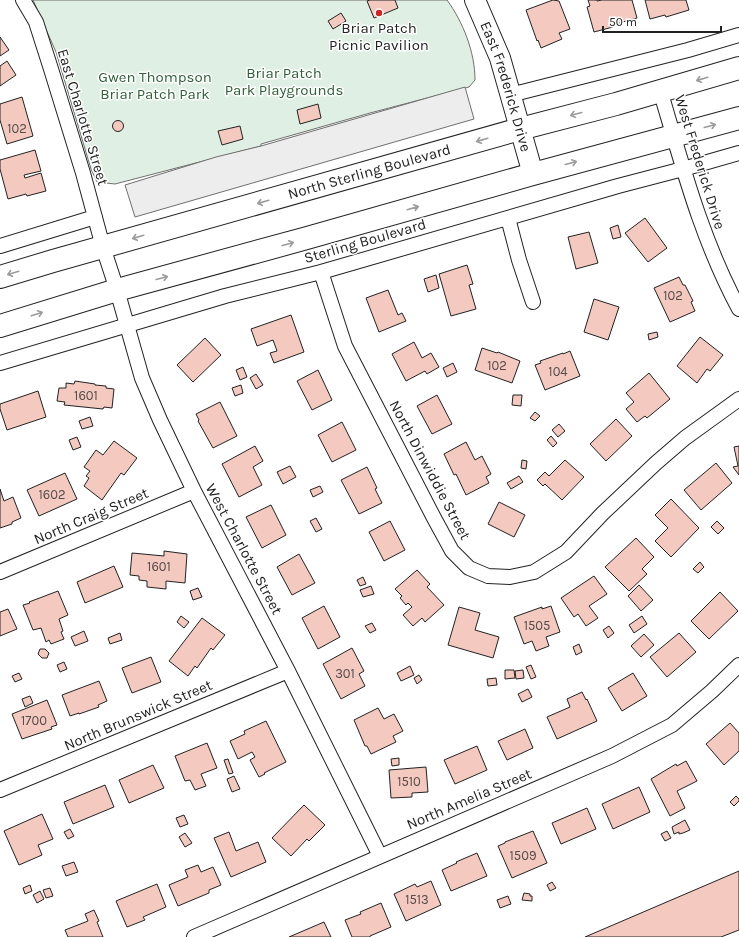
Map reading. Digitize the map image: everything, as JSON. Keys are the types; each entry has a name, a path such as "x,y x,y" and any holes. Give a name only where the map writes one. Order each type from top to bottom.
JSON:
{"main road":[{"name":"North Sterling Boulevard","path":"0,277 739,68"},
{"path":"0,326 117,290 739,118"}],"street":[{"name":"East Charlotte Street","path":"23,0 36,22 103,247"},
{"name":"East Frederick Drive","path":"474,0 500,58 533,174"},
{"path":"510,95 688,50 739,35"},
{"name":"West Frederick Drive","path":"660,90 692,199 704,233 719,271 739,309"},
{"name":"Sterling Boulevard","path":"0,363 225,296 321,272 618,186 739,153"},
{"path":"0,246 95,217"},
{"path":"508,218 519,260 533,302"},
{"name":"West Charlotte Street","path":"103,247 142,378 160,420 194,491 288,671 380,856"},
{"name":"North Dinwiddie Street","path":"321,272 346,346 452,551 469,568 488,576 510,577 534,572 566,552 656,463 685,438 739,399"},
{"name":"North Craig Street","path":"0,572 194,491"},
{"name":"North Amelia Street","path":"194,937 612,756 672,725 712,691 739,664"},
{"name":"North Brunswick Street","path":"0,790 288,671"}],"green space":[{"name":"Gwen Thompson Briar Patch Park","path":"33,0 447,0 458,18 467,38 473,59 475,80 469,87 370,113 261,144 261,146 115,184 97,182 91,169 56,52"}],"shaded area":[{"path":"465,87 474,119 135,217 125,185 216,157 261,146"}],"building":[{"name":"Briar Patch Picnic Pavilion","path":"395,0 398,8 374,18 367,1"},
{"path":"553,0 559,1 570,29 559,33 562,39 541,48 526,10"},
{"path":"588,0 632,0 637,18 594,32 587,7 590,6"},
{"path":"645,0 686,0 689,10 666,17 665,15 650,19"},
{"path":"341,13 346,21 333,29 328,21"},
{"path":"0,37 9,50 0,56"},
{"path":"7,61 16,75 0,86 0,66"},
{"path":"22,97 33,136 7,144 0,120 0,104"},
{"path":"318,104 321,118 300,124 297,110"},
{"path":"116,121 120,121 122,122 122,130 116,131 113,128 113,124"},
{"path":"240,126 243,139 222,145 218,131"},
{"path":"35,150 41,171 24,175 25,178 41,173 46,191 8,199 0,169 0,160"},
{"path":"645,218 667,248 648,262 625,233"},
{"path":"618,225 621,237 613,239 610,228"},
{"path":"589,232 598,263 576,269 568,237"},
{"path":"467,265 473,284 469,285 476,309 451,316 439,274"},
{"path":"436,275 439,288 428,292 424,279"},
{"path":"679,277 693,301 691,302 695,311 670,322 654,288"},
{"path":"388,290 398,315 402,313 406,321 379,332 366,298"},
{"path":"594,299 619,307 608,340 584,332"},
{"path":"291,315 304,352 274,363 270,353 277,351 273,340 257,346 251,329"},
{"path":"657,332 658,337 649,340 648,334"},
{"path":"700,337 723,355 710,371 707,369 697,383 677,366"},
{"path":"205,338 221,355 193,382 177,365"},
{"path":"414,342 422,358 431,353 439,367 427,374 425,371 406,381 392,354"},
{"path":"482,348 497,353 498,352 520,361 512,383 475,370"},
{"path":"570,351 580,376 545,390 535,365 541,363 540,361"},
{"path":"453,363 457,372 447,377 443,368"},
{"path":"243,367 247,377 240,380 236,370"},
{"path":"318,370 332,400 312,410 297,381"},
{"path":"649,373 670,399 647,418 645,416 637,422 626,409 634,402 626,393"},
{"path":"256,374 263,385 256,389 250,378"},
{"path":"75,381 106,386 106,388 114,389 112,408 104,407 103,409 64,405 65,402 57,401 59,388 66,388 66,383 74,384"},
{"path":"241,385 243,393 235,396 232,388"},
{"path":"38,391 46,417 7,430 0,409 0,404"},
{"path":"437,395 452,424 432,434 417,406"},
{"path":"513,395 522,395 521,406 512,405"},
{"path":"220,402 237,436 213,448 198,421 199,420 196,414"},
{"path":"535,412 540,416 535,421 530,418"},
{"path":"90,417 93,426 82,429 79,421"},
{"path":"616,419 632,436 606,461 590,444"},
{"path":"342,422 356,450 332,462 318,435"},
{"path":"559,424 565,431 558,437 552,430"},
{"path":"551,436 557,443 553,447 547,440"},
{"path":"77,437 81,447 73,450 69,440"},
{"path":"114,441 137,458 124,475 121,473 102,500 84,486 89,478 86,476 90,471 84,467 96,450 103,455"},
{"path":"466,442 475,460 482,456 491,474 486,477 489,483 466,495 444,454"},
{"path":"255,446 263,461 253,467 262,485 239,497 222,464"},
{"path":"739,446 739,475 733,467 738,466 734,447"},
{"path":"522,460 527,461 526,469 521,468"},
{"path":"565,460 584,477 562,500 545,484 543,486 537,480 545,472 549,476"},
{"path":"716,463 732,483 701,510 684,490"},
{"path":"290,466 296,477 283,484 277,472"},
{"path":"367,467 382,503 359,514 341,480"},
{"path":"65,473 77,499 39,516 27,490"},
{"path":"519,476 523,482 511,489 507,483"},
{"path":"320,486 323,492 313,497 310,490"},
{"path":"0,489 4,501 13,497 21,518 12,522 12,524 0,528"},
{"path":"671,499 699,528 671,557 655,541 668,528 655,515"},
{"path":"499,502 525,515 514,537 488,524"},
{"path":"271,505 286,535 262,548 246,517"},
{"path":"316,518 322,529 316,532 310,521"},
{"path":"390,521 405,550 384,561 369,532"},
{"path":"717,521 724,528 718,534 711,527"},
{"path":"636,538 654,557 642,569 647,574 629,591 605,567"},
{"path":"164,551 187,554 185,583 166,581 166,589 147,587 147,581 139,580 139,576 130,575 132,553 164,556"},
{"path":"299,554 315,583 292,595 277,567"},
{"path":"700,562 704,567 698,573 693,569"},
{"path":"114,566 123,587 85,603 77,582"},
{"path":"417,570 430,584 427,587 444,605 425,622 422,618 413,626 403,615 412,607 408,603 406,605 400,598 402,596 395,589"},
{"path":"594,576 607,594 589,606 598,618 586,626 578,614 574,617 561,598"},
{"path":"363,577 366,584 360,586 357,580"},
{"path":"639,585 653,600 641,611 628,596"},
{"path":"371,586 374,594 363,597 360,590"},
{"path":"198,588 202,597 193,600 190,591"},
{"path":"58,591 68,615 59,619 63,631 61,632 64,639 51,644 49,640 46,642 41,628 33,630 23,605"},
{"path":"720,592 738,611 709,639 691,621"},
{"path":"324,606 340,637 318,649 302,618"},
{"path":"551,606 560,632 546,637 549,646 536,651 532,641 524,644 514,617 542,607 542,609"},
{"path":"459,607 480,613 475,630 499,637 493,658 448,645"},
{"path":"8,609 17,629 0,636 0,612"},
{"path":"181,616 189,622 184,628 177,622"},
{"path":"642,616 647,624 634,633 629,625"},
{"path":"202,618 225,635 213,650 211,648 197,668 195,666 188,676 169,661"},
{"path":"372,623 376,630 370,633 365,626"},
{"path":"609,626 614,633 608,638 603,630"},
{"path":"84,631 88,641 75,646 71,637"},
{"path":"120,633 122,640 110,644 108,638"},
{"path":"679,633 696,652 667,677 650,657"},
{"path":"644,634 654,645 641,657 631,646"},
{"path":"579,644 582,652 576,655 573,647"},
{"path":"352,648 364,671 359,674 365,686 341,699 323,664"},
{"path":"40,649 45,649 49,653 47,658 42,658 38,654"},
{"path":"151,657 161,682 132,693 122,668"},
{"path":"64,662 67,669 60,672 57,665"},
{"path":"531,665 536,677 531,679 526,667"},
{"path":"410,666 414,675 401,681 397,673"},
{"path":"505,670 514,670 515,678 505,679"},
{"path":"523,670 524,678 516,679 515,671"},
{"path":"19,673 22,679 15,682 12,676"},
{"path":"633,673 647,696 622,711 608,688"},
{"path":"419,675 422,680 417,684 414,678"},
{"path":"496,678 497,685 488,686 487,679"},
{"path":"99,681 107,701 98,705 99,707 70,716 62,695"},
{"path":"528,689 532,697 522,702 518,694"},
{"path":"582,692 586,700 587,699 597,721 557,739 547,717 570,707 567,699"},
{"path":"30,696 33,703 25,707 22,699"},
{"path":"47,700 57,725 51,727 52,729 22,739 12,714"},
{"path":"378,708 384,719 394,714 403,731 393,736 396,742 371,754 367,746 365,746 354,720"},
{"path":"266,721 286,762 259,777 250,760 255,757 252,752 238,759 230,741 245,734 244,731"},
{"path":"730,723 739,733 739,751 724,765 706,744"},
{"path":"525,729 533,748 507,760 498,741"},
{"path":"207,743 217,768 201,774 206,786 195,790 190,780 185,781 175,756"},
{"path":"477,746 487,770 455,784 444,760"},
{"path":"399,758 399,765 392,766 391,759"},
{"path":"228,759 233,773 229,774 224,760"},
{"path":"686,761 697,781 677,791 685,808 670,816 651,779 676,764 677,766"},
{"path":"153,765 164,788 129,803 119,780"},
{"path":"426,767 428,792 412,793 412,797 391,798 389,770"},
{"path":"234,776 240,789 232,792 227,779"},
{"path":"105,785 114,807 73,824 64,802"},
{"path":"639,787 650,812 613,829 602,804"},
{"path":"736,796 739,801 734,806 730,802"},
{"path":"304,805 325,825 309,841 307,839 291,856 272,838"},
{"path":"587,808 596,829 561,844 552,823"},
{"path":"42,814 53,839 38,845 42,855 19,865 4,831"},
{"path":"184,815 188,824 180,827 176,818"},
{"path":"685,820 690,830 679,834 679,832 674,834 672,827"},
{"path":"70,829 74,836 68,839 64,832"},
{"path":"533,831 547,863 512,878 498,846"},
{"path":"667,831 671,838 665,841 661,834"},
{"path":"229,832 236,851 258,842 266,862 231,877 214,838"},
{"path":"185,833 192,843 185,847 179,837"},
{"path":"477,853 487,876 451,891 442,870"},
{"path":"74,862 78,872 66,876 62,866"},
{"path":"198,865 201,872 213,867 221,885 209,890 209,893 178,906 169,885 188,877 185,870"},
{"path":"739,871 739,930 721,937 585,937"},
{"path":"431,881 441,905 406,921 394,894 415,884 417,887"},
{"path":"552,882 556,888 550,891 547,885"},
{"path":"157,884 166,907 143,917 145,920 127,927 116,901"},
{"path":"30,885 32,891 25,894 23,888"},
{"path":"50,888 53,896 46,898 43,890"},
{"path":"40,891 44,899 37,903 33,895"},
{"path":"524,893 532,896 532,901 522,900"},
{"path":"508,896 511,904 500,908 497,900"},
{"path":"381,903 391,927 370,937 352,937 345,920 361,914 360,912"},
{"path":"94,910 99,921 97,922 103,937 68,937 65,930 88,921 85,914"},
{"path":"324,922 331,937 289,937"}],"place":[{"name":"Briar Patch Picnic Pavilion","path":"379,13"}],"park label":[{"name":"Briar Patch Park Playgrounds","path":"284,82"}]}
